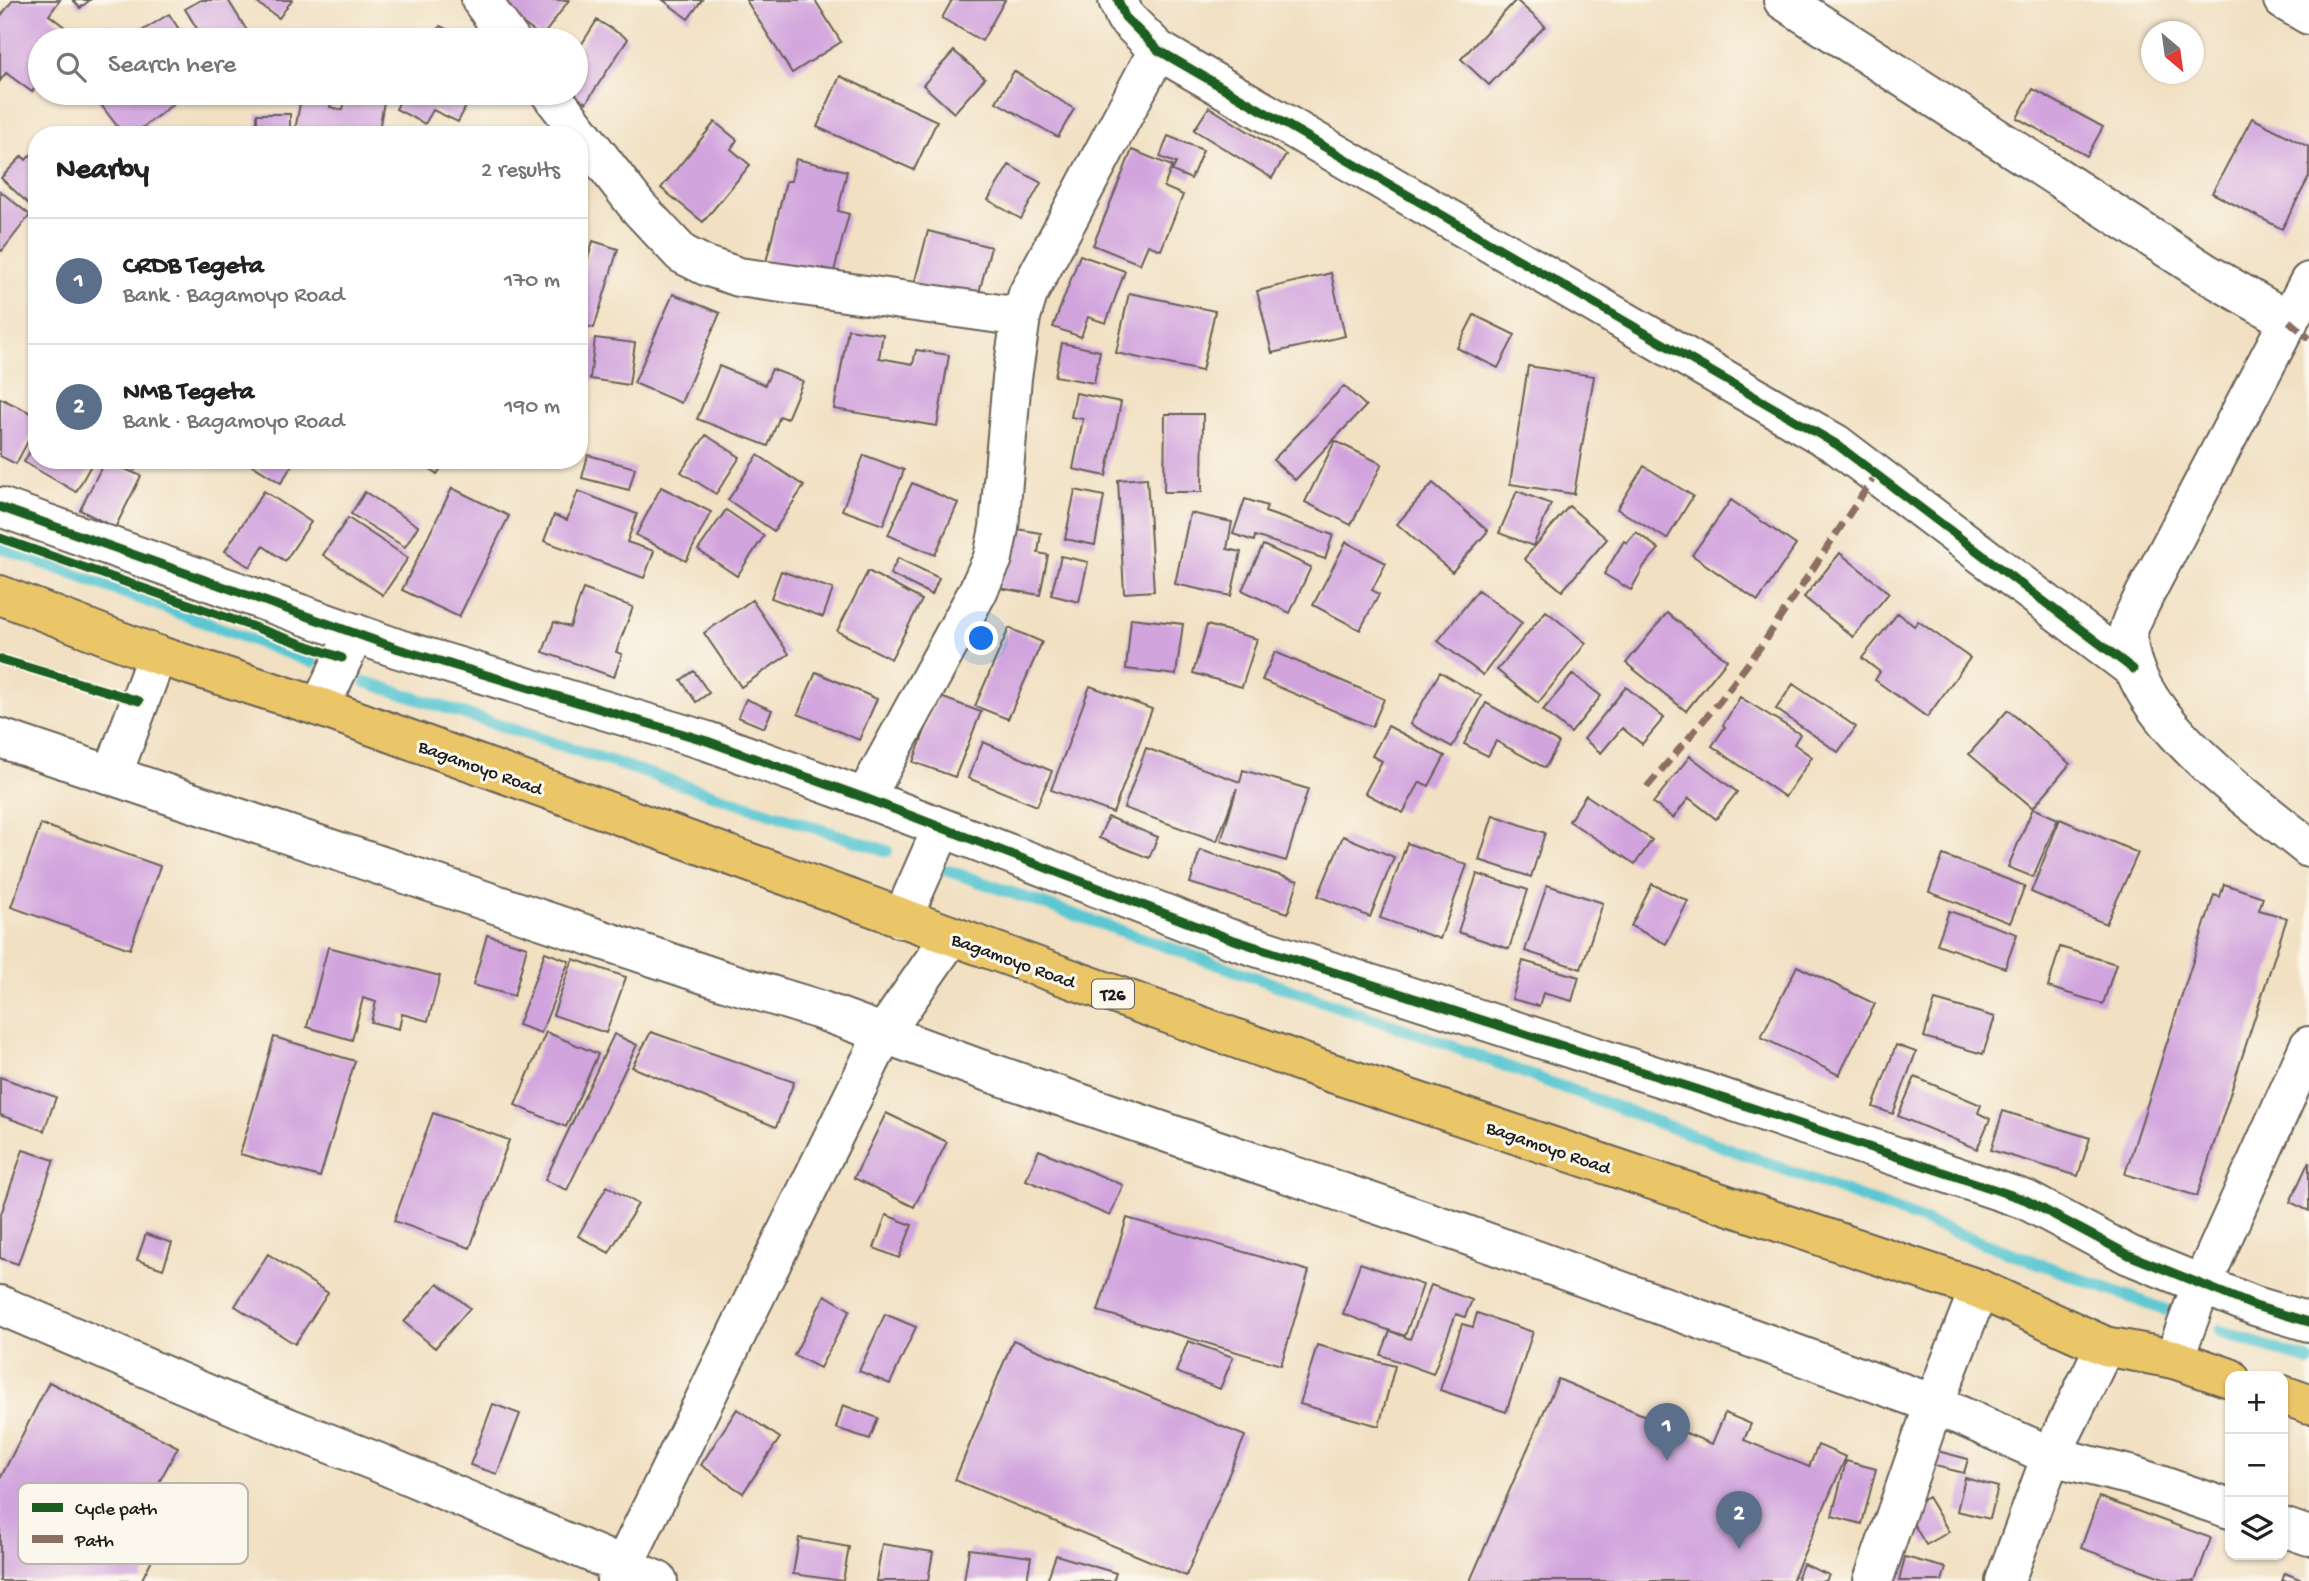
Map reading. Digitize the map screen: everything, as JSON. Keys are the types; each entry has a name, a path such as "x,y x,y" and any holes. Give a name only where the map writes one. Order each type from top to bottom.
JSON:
{"highway":[{"name":"Bagamoyo Road","path":"0,595 157,655 320,707 1323,1070 1979,1289 2105,1346 2174,1359 2225,1376"},
{"path":"2288,1397 2309,1404"}],"street":[{"path":"481,0 501,28"},
{"path":"1118,0 1125,17 1158,50 1836,444 2133,669"},
{"path":"1783,0 2206,273 2289,321"},
{"path":"2283,0 2309,15"},
{"path":"865,798 977,593 993,558 999,528 1012,378 1021,317 1028,294 1158,50"},
{"path":"559,105 575,126"},
{"path":"588,142 638,207 682,254 706,266 740,277 1021,317"},
{"path":"2309,282 2144,596 2128,633 2133,669 2156,710 2219,775 2309,848"},
{"path":"0,507 398,649 707,741 865,798 1228,938 1699,1090 2026,1200 2129,1255 2255,1306 2309,1322"},
{"path":"320,707 355,634"},
{"path":"112,776 157,655"},
{"path":"0,738 709,976 817,1009 1241,1160 1465,1234 1934,1404 2051,1456 2133,1476 2225,1507"},
{"path":"902,919 943,828"},
{"path":"619,1574 884,1033 951,936"},
{"path":"2174,1359 2202,1284 2309,1046"},
{"path":"1873,1581 1934,1404 1979,1289"},
{"path":"0,1305 256,1415 377,1462 619,1574 658,1581"},
{"path":"2005,1581 2051,1456 2105,1346"},
{"path":"2288,1529 2309,1536"}],"building":[{"path":"13,0 60,0 49,15 66,28 28,28 28,89 6,73 0,81 0,17"},
{"path":"73,0 90,0 80,8"},
{"path":"201,0 228,0 245,28 197,28 185,9"},
{"path":"253,0 292,0 279,18"},
{"path":"505,0 569,0 549,28 529,28 500,7"},
{"path":"663,0 702,0 688,19"},
{"path":"746,0 815,0 841,42 792,73"},
{"path":"952,0 1005,0 982,41 942,18"},
{"path":"1516,0 1545,26 1489,85 1461,59"},
{"path":"169,14 178,28 147,28"},
{"path":"597,20 628,39 588,100 588,34"},
{"path":"954,51 985,78 954,113 923,85"},
{"path":"1014,71 1074,109 1058,137 996,102"},
{"path":"840,76 937,121 914,170 817,127"},
{"path":"2033,89 2103,127 2087,156 2017,118"},
{"path":"101,105 172,105 145,126 117,126"},
{"path":"300,105 330,105 343,110 344,105 383,105 380,126 296,126"},
{"path":"398,105 467,105 458,122 433,110 425,124 396,109"},
{"path":"1209,107 1286,155 1272,178 1194,130"},
{"path":"257,114 290,114 290,126 257,126"},
{"path":"2252,118 2309,147 2309,177 2282,229 2212,193"},
{"path":"715,122 737,140 731,149 750,165 703,222 661,188"},
{"path":"1168,136 1203,150 1191,179 1172,171 1176,163 1160,157"},
{"path":"1132,150 1172,166 1164,187 1183,195 1161,250 1148,245 1140,264 1093,245"},
{"path":"22,156 26,160 28,158 28,203 1,178"},
{"path":"796,159 847,171 838,211 849,214 834,271 823,268 820,278 765,266 786,181 791,181"},
{"path":"1009,165 1041,183 1021,219 988,200"},
{"path":"0,191 28,213 28,218 2,251"},
{"path":"928,231 991,247 975,308 912,292"},
{"path":"593,241 618,249 594,328 588,326 588,258"},
{"path":"1080,255 1125,271 1106,323 1088,317 1081,337 1053,327"},
{"path":"1331,273 1345,336 1272,353 1257,291"},
{"path":"1129,293 1215,311 1202,371 1116,353"},
{"path":"673,294 720,313 681,403 634,383"},
{"path":"1474,315 1515,335 1498,368 1457,348"},
{"path":"848,329 883,334 879,358 913,364 916,350 949,355 937,426 834,409"},
{"path":"595,338 635,343 629,385 590,379"},
{"path":"1062,343 1100,351 1094,383 1055,376"},
{"path":"719,366 765,385 772,369 803,381 787,419 780,416 768,446 697,419"},
{"path":"1528,366 1594,376 1574,494 1510,484"},
{"path":"1344,386 1366,406 1295,480 1273,460"},
{"path":"1076,393 1121,402 1106,476 1073,469 1083,419 1071,417"},
{"path":"0,398 28,412 28,441 16,464 0,456"},
{"path":"1165,414 1203,414 1202,492 1164,492"},
{"path":"706,435 740,457 716,494 681,472"},
{"path":"1335,441 1382,464 1351,525 1305,502"},
{"path":"588,455 635,468 629,490 582,478 584,469 588,469"},
{"path":"758,455 804,486 774,531 728,500"},
{"path":"864,455 904,470 883,525 842,510"},
{"path":"1644,466 1693,496 1667,539 1617,509"},
{"path":"36,469 89,469 76,492"},
{"path":"100,469 125,469 141,476 115,528 80,510"},
{"path":"258,469 290,469 281,483"},
{"path":"1147,478 1154,591 1124,593 1118,480"},
{"path":"912,483 958,503 935,555 888,535"},
{"path":"1433,483 1488,531 1452,572 1397,524"},
{"path":"661,487 711,512 686,561 636,535"},
{"path":"452,488 509,516 459,617 402,590"},
{"path":"1075,490 1104,496 1095,545 1065,539"},
{"path":"264,491 311,522 285,561 263,546 250,567 225,551"},
{"path":"578,491 637,514 627,542 654,551 644,578 544,541 554,515 567,520"},
{"path":"1517,491 1551,504 1533,546 1499,533"},
{"path":"365,492 418,526 405,547 351,514"},
{"path":"1245,499 1267,506 1265,512 1333,535 1325,559 1255,536 1254,541 1233,534"},
{"path":"1731,500 1796,545 1758,601 1692,555"},
{"path":"1569,506 1607,539 1562,591 1524,559"},
{"path":"726,510 764,536 737,576 698,550"},
{"path":"1190,513 1232,522 1227,549 1241,552 1231,596 1175,584"},
{"path":"348,518 408,558 383,595 323,555"},
{"path":"1011,528 1041,533 1038,553 1048,555 1040,595 999,588"},
{"path":"1636,532 1659,549 1644,566 1631,590 1604,574 1624,541 1627,543"},
{"path":"1346,542 1386,563 1372,590 1379,594 1360,630 1313,605"},
{"path":"1263,545 1311,567 1290,613 1242,590"},
{"path":"1840,553 1889,593 1853,637 1804,597"},
{"path":"1061,556 1088,562 1079,602 1051,595"},
{"path":"898,558 939,578 932,595 890,574"},
{"path":"781,571 833,589 823,617 771,598"},
{"path":"868,571 922,600 891,659 837,631"},
{"path":"583,589 633,607 616,652 622,654 614,677 543,652 554,622 570,627"},
{"path":"1478,590 1522,623 1483,675 1438,641"},
{"path":"752,600 789,654 741,687 704,633"},
{"path":"1546,611 1586,643 1538,703 1497,670"},
{"path":"1667,613 1727,660 1686,711 1626,663"},
{"path":"1898,613 1914,626 1918,621 1970,658 1927,717 1875,680 1880,672 1862,658"},
{"path":"1131,618 1183,624 1176,675 1126,669"},
{"path":"1207,625 1257,639 1242,687 1193,673"},
{"path":"1009,628 1042,642 1008,719 975,706"},
{"path":"1275,652 1384,699 1372,727 1262,680"},
{"path":"694,671 709,693 696,702 681,680"},
{"path":"816,672 877,699 859,740 798,714"},
{"path":"1440,672 1481,696 1452,747 1410,724"},
{"path":"1573,674 1601,696 1571,733 1543,710"},
{"path":"1793,684 1856,727 1838,752 1776,709"},
{"path":"1090,686 1152,709 1113,813 1051,790"},
{"path":"1626,687 1664,718 1642,744 1622,728 1601,753 1584,739"},
{"path":"938,696 981,712 955,777 913,762"},
{"path":"1740,697 1800,734 1794,744 1812,757 1785,797 1712,746"},
{"path":"746,699 772,710 764,728 738,717"},
{"path":"1486,703 1559,743 1545,768 1496,741 1488,756 1464,744"},
{"path":"2008,710 2070,764 2033,808 1969,754"},
{"path":"1388,726 1445,756 1429,786 1420,782 1403,813 1365,793 1382,761 1372,756"},
{"path":"983,742 1052,771 1037,806 968,778"},
{"path":"1146,748 1240,782 1243,770 1308,789 1286,861 1221,841 1237,788 1217,841 1124,808"},
{"path":"1690,756 1737,792 1716,819 1689,798 1673,818 1653,803"},
{"path":"1586,795 1652,840 1635,864 1569,821"},
{"path":"2033,808 2058,819 2033,877 2008,867"},
{"path":"1493,815 1545,833 1531,877 1479,860"},
{"path":"1108,817 1158,837 1149,858 1099,838"},
{"path":"2060,819 2138,853 2106,924 2031,892"},
{"path":"41,824 160,866 130,949 11,907"},
{"path":"1343,836 1394,857 1370,917 1318,896"},
{"path":"1407,843 1467,865 1440,939 1380,918"},
{"path":"1200,850 1298,881 1288,913 1190,883"},
{"path":"1943,855 2025,886 2010,923 1929,892"},
{"path":"1477,874 1528,890 1509,949 1458,932"},
{"path":"1652,884 1688,901 1666,944 1631,926"},
{"path":"2224,884 2263,897 2259,910 2287,918 2197,1196 2125,1174 2214,895 2220,897"},
{"path":"1547,885 1603,903 1581,969 1525,951"},
{"path":"1949,911 2017,934 2005,968 1937,944"},
{"path":"487,935 527,947 514,996 473,985"},
{"path":"328,947 440,976 428,1021 402,1014 399,1029 371,1022 376,1002 363,998 352,1040 307,1027"},
{"path":"2060,947 2116,964 2103,1004 2048,987"},
{"path":"545,952 569,961 541,1033 518,1025"},
{"path":"573,959 626,977 606,1033 553,1015"},
{"path":"1523,961 1579,977 1572,1001 1543,993 1539,1006 1512,999"},
{"path":"1797,966 1875,1004 1839,1075 1761,1037"},
{"path":"1935,1000 1995,1017 1983,1054 1924,1037"},
{"path":"546,1032 598,1054 566,1127 515,1105"},
{"path":"651,1032 794,1082 776,1127 632,1067"},
{"path":"614,1034 637,1045 567,1190 545,1180"},
{"path":"274,1037 355,1061 320,1177 240,1154"},
{"path":"1896,1045 1916,1052 1893,1114 1873,1107"},
{"path":"0,1077 56,1097 44,1131 0,1115"},
{"path":"1915,1077 1981,1105 1978,1113 1990,1119 1977,1149 1898,1116"},
{"path":"2003,1111 2090,1138 2078,1176 1991,1150"},
{"path":"433,1113 509,1140 470,1248 394,1221"},
{"path":"886,1113 947,1142 914,1207 854,1178"},
{"path":"23,1150 54,1160 18,1264 0,1258 0,1217"},
{"path":"1039,1150 1123,1185 1110,1216 1026,1180"},
{"path":"2309,1161 2309,1211 2290,1202"},
{"path":"607,1186 638,1204 609,1253 578,1236"},
{"path":"886,1215 912,1225 899,1258 874,1248"},
{"path":"1127,1218 1309,1271 1281,1365 1098,1311"},
{"path":"146,1234 172,1243 163,1269 137,1260"},
{"path":"268,1254 328,1293 295,1344 235,1306"},
{"path":"1360,1263 1423,1285 1405,1336 1343,1314"},
{"path":"438,1283 470,1308 435,1348 404,1322"},
{"path":"1431,1285 1472,1300 1465,1317 1456,1314 1433,1374 1381,1355 1390,1331 1410,1339"},
{"path":"825,1295 850,1310 820,1368 794,1355"},
{"path":"1477,1313 1533,1332 1506,1412 1440,1390 1462,1324 1473,1327"},
{"path":"885,1314 916,1327 890,1384 859,1371"},
{"path":"1013,1340 1245,1436 1186,1576 955,1480"},
{"path":"1188,1341 1233,1357 1220,1389 1176,1372"},
{"path":"1317,1345 1395,1366 1379,1426 1300,1404"},
{"path":"1558,1379 1712,1444 1725,1413 1751,1424 1744,1440 1809,1467 1818,1445 1846,1457 1792,1581 1470,1581"},
{"path":"49,1382 178,1447 159,1483 18,1483 18,1564 150,1564 141,1581 0,1581 0,1479"},
{"path":"493,1404 520,1414 497,1474 470,1465"},
{"path":"843,1405 878,1418 870,1439 836,1428"},
{"path":"737,1409 780,1438 743,1493 701,1465"},
{"path":"1926,1448 1968,1459 1964,1473 1923,1463"},
{"path":"1846,1461 1876,1469 1862,1524 1832,1516"},
{"path":"1965,1478 1998,1487 1990,1519 1957,1511"},
{"path":"1928,1497 1949,1532 1926,1545 1905,1510"},
{"path":"2099,1497 2211,1538 2195,1581 2172,1581 2081,1548"},
{"path":"799,1538 849,1547 843,1581 793,1574"},
{"path":"882,1544 933,1552 928,1581 876,1581"},
{"path":"969,1549 1031,1557 1027,1581 964,1581"},
{"path":"1056,1555 1116,1573 1113,1581 1047,1581"},
{"path":"1905,1557 1946,1568 1942,1581 1899,1581"},
{"path":"1803,1564 1829,1575 1826,1581 1796,1581"},
{"path":"2285,1573 2304,1581 2282,1581"}],"waterway":[{"path":"0,547 312,662"},
{"path":"366,682 887,851"},
{"path":"946,870 1435,1040 2165,1310"},
{"path":"2220,1331 2309,1361"}],"marked path":[{"path":"2289,321 2309,338"},
{"path":"1647,787 1720,701 1764,642 1876,474"}],"cycle path":[{"path":"1118,0 1125,17 1158,50 1836,444 2133,669"},
{"path":"0,507 399,649 707,741 865,798 1228,938 1699,1090 2026,1200 2129,1255 2255,1306 2309,1322"},
{"path":"0,538 342,658"},
{"path":"0,659 139,701"}],"place":[{"name":"CRDB Tegeta","path":"1667,1461"},
{"name":"NMB Tegeta","path":"1739,1549"}]}
